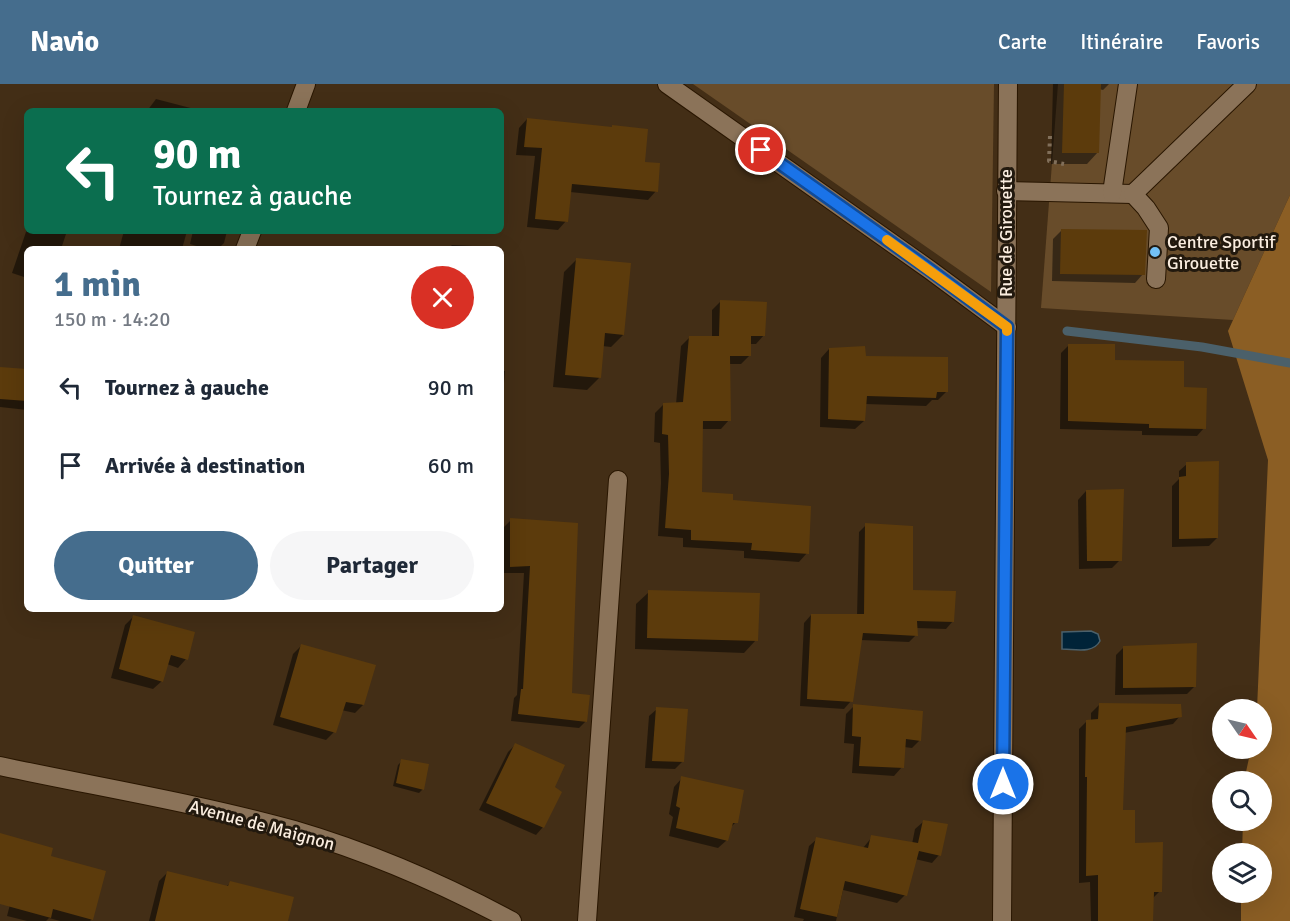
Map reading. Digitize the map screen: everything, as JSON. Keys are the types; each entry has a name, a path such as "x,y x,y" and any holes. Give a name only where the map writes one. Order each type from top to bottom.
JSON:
{"street":[{"path":"297,108 306,84"},
{"path":"667,84 1007,327"},
{"name":"Rue de Girouette","path":"1002,921 1008,84"},
{"path":"1112,193 1128,84"},
{"path":"1133,194 1247,84"},
{"path":"1006,191 1133,194 1146,208 1159,228 1156,279"},
{"path":"586,921 618,480"},
{"name":"Avenue de Maignon","path":"0,766 203,808 294,831 367,855 468,898 512,921"}],"path":[{"path":"1050,136 1049,161 1071,165"}],"shaded area":[{"path":"693,84 994,84 991,292"},
{"name":"Centre Sportif Girouette","path":"1058,84 1290,84 1290,195 1233,320 1041,308"},
{"path":"1290,195 1290,921 1241,921 1241,903 1272,903 1272,843 1242,843 1243,831 1272,831 1272,771 1246,771 1249,759 1272,759 1272,699 1257,699 1268,460 1228,331"}],"water":[{"path":"1091,631 1098,634 1100,641 1093,648 1062,649 1062,632"}],"building":[{"path":"1064,84 1101,84 1099,153 1062,153"},
{"path":"527,118 648,129 645,162 660,163 658,192 572,184 568,222 535,219 542,148 524,147"},
{"path":"1061,229 1147,230 1145,275 1060,274"},
{"path":"576,258 631,263 624,335 605,333 601,378 565,375"},
{"path":"720,300 767,302 765,336 751,336 751,356 730,356 731,421 703,421 702,492 733,494 733,500 811,506 809,554 751,550 752,543 691,540 691,530 665,528 669,474 668,435 662,434 663,403 683,402 689,336 719,336"},
{"path":"1068,344 1115,344 1115,360 1184,361 1184,387 1207,388 1206,429 1149,428 1149,424 1068,421"},
{"path":"865,346 866,356 948,357 948,392 937,392 936,398 867,396 865,421 828,419 829,348"},
{"path":"0,367 24,369 24,401 0,399"},
{"path":"1219,461 1218,538 1179,539 1179,477 1186,476 1186,462"},
{"path":"1124,489 1122,561 1087,561 1086,490"},
{"path":"510,518 578,523 572,693 590,695 587,722 518,714 521,689 523,689 530,566 510,567"},
{"path":"865,523 913,526 913,590 956,591 954,622 917,621 918,636 863,633 864,626 853,702 807,699 811,614 864,614"},
{"path":"648,590 760,593 758,641 647,638"},
{"path":"133,615 195,632 188,660 171,655 163,682 119,669"},
{"path":"1197,643 1196,687 1123,688 1123,646"},
{"path":"301,644 376,665 364,705 346,702 336,733 280,717"},
{"path":"1099,703 1181,704 1182,717 1126,727 1123,810 1135,810 1135,843 1163,842 1162,892 1154,892 1153,921 1098,921 1098,875 1086,876 1086,720 1098,719"},
{"path":"853,704 923,711 921,741 906,739 904,768 859,766 861,737 852,736"},
{"path":"656,707 688,709 684,762 652,761"},
{"path":"515,743 565,765 555,787 562,792 544,828 486,803"},
{"path":"401,759 429,764 424,790 396,783"},
{"path":"681,776 744,790 738,823 733,823 728,841 676,828 680,808 676,806"},
{"path":"923,820 948,824 941,856 919,851 907,896 845,881 837,917 800,909 816,837 868,848 871,835 918,843"},
{"path":"0,833 53,848 51,856 106,871 93,920 53,909 51,918 0,904"},
{"path":"167,871 228,886 230,881 294,897 288,921 155,921"}],"waterway":[{"path":"1067,331 1202,347 1290,363"}],"slow traffic":[{"path":"887,240 1007,327 1007,331"}],"place":[{"name":"Centre Sportif Girouette","path":"1155,252"}],"route":[{"path":"761,150 1007,327 1003,784"}]}
